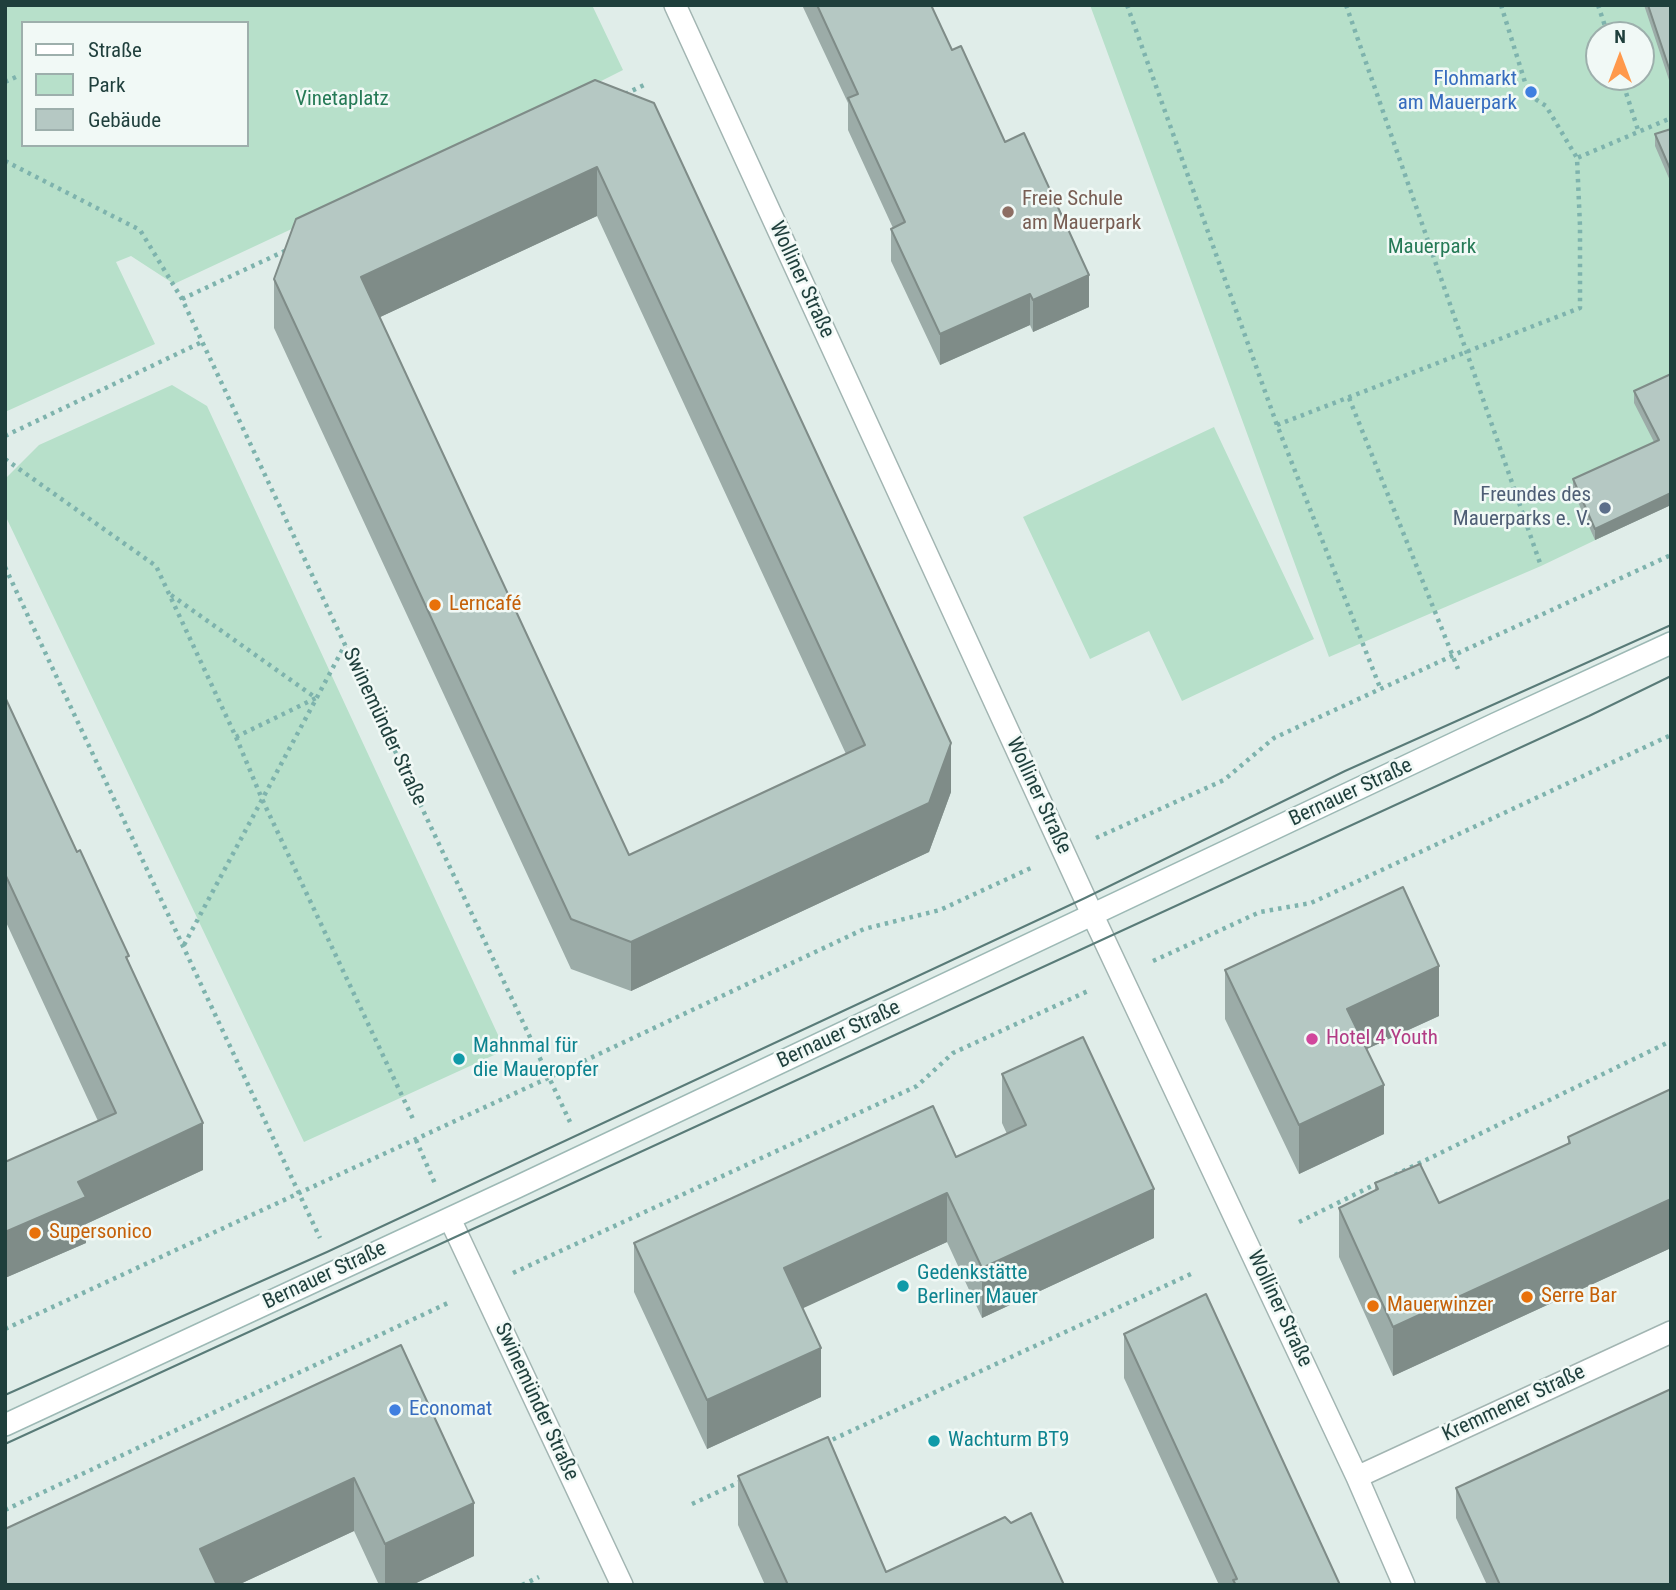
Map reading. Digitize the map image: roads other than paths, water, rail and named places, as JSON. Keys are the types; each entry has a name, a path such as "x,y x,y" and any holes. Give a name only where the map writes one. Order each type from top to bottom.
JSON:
{"street":[{"name":"Wolliner Straße","path":"675,5 1093,916 1357,1477 1404,1585"},
{"name":"Bernauer Straße","path":"5,1425 450,1219 1494,724 1671,643"},
{"name":"Swinemünder Straße","path":"450,1219 622,1585"},
{"name":"Kremmener Straße","path":"1357,1477 1671,1332"}],"tram line":[{"path":"5,1395 327,1252 1085,898 1345,771 1671,625"},
{"path":"5,1444 1671,676"}],"place":[{"name":"Flohmarkt am Mauerpark","path":"1531,92"},
{"name":"Freie Schule am Mauerpark","path":"1008,212"},
{"name":"Freundes des Mauerparks e. V.","path":"1605,508"},
{"name":"Lerncafé","path":"435,605"},
{"name":"Hotel 4 Youth","path":"1312,1039"},
{"name":"Mahnmal für die Maueropfer","path":"459,1059"},
{"name":"Supersonico","path":"35,1233"},
{"name":"Gedenkstätte Berliner Mauer","path":"903,1286"},
{"name":"Serre Bar","path":"1527,1297"},
{"name":"Mauerwinzer","path":"1373,1306"},
{"name":"Economat","path":"395,1410"},
{"name":"Wachturm BT9","path":"934,1441"}],"park label":[{"name":"Vinetaplatz","path":"342,100"},
{"name":"Mauerpark","path":"1432,248"}]}
